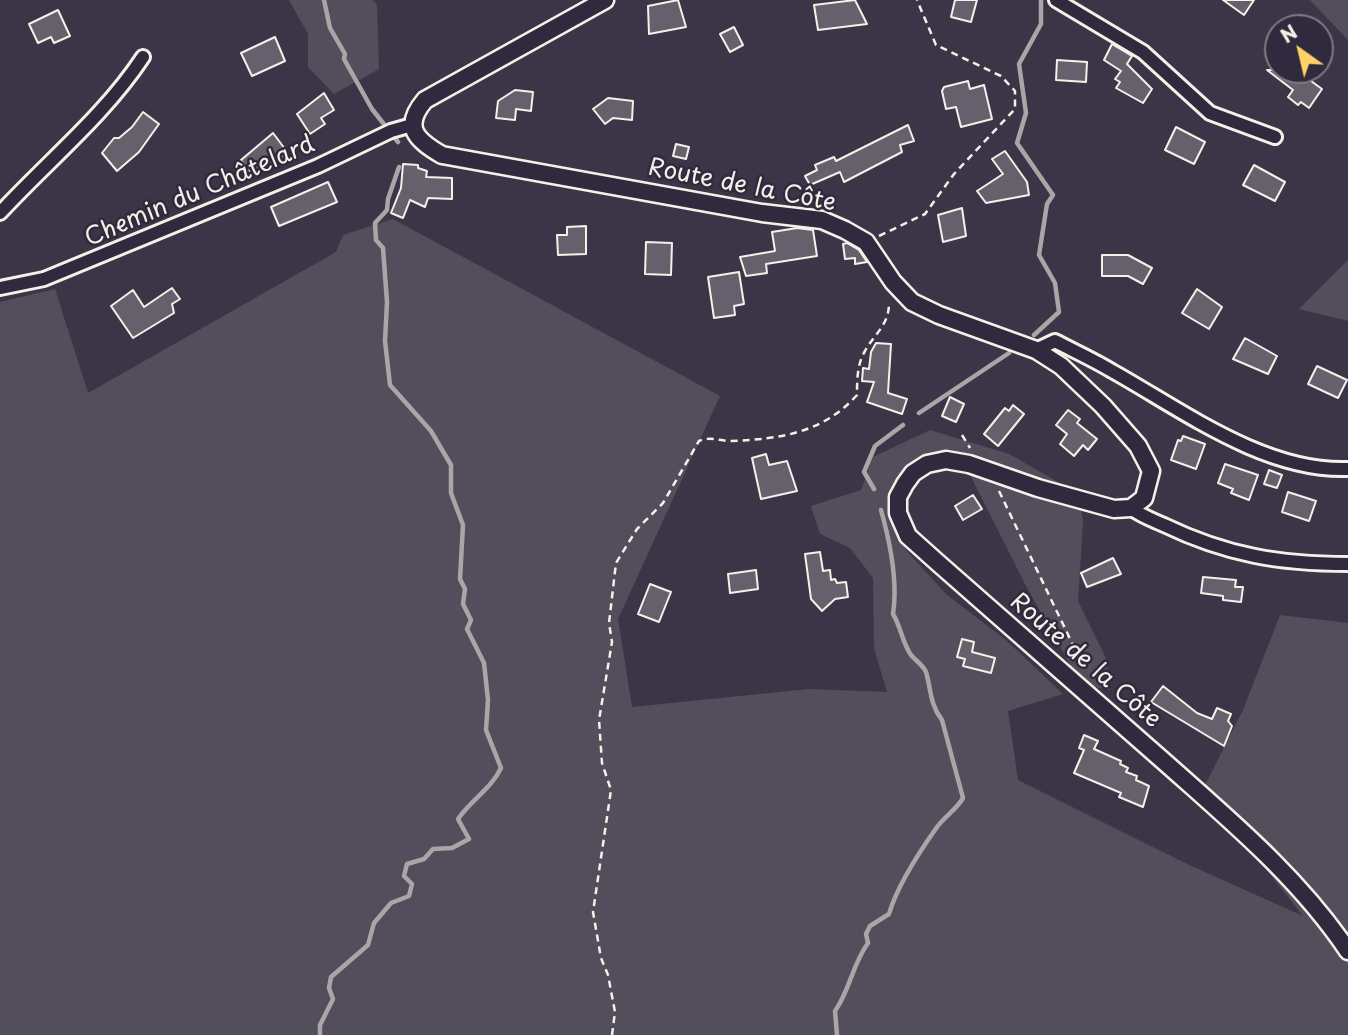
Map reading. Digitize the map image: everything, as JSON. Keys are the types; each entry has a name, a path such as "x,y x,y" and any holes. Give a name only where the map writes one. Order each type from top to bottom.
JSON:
{"street":[{"path":"412,125 417,109 434,94 605,0"},
{"path":"1056,0 1143,52 1210,113 1275,137"},
{"path":"0,214 96,116 126,82 143,57"},
{"name":"Route de la Côte","path":"412,125 417,137 442,155 762,213 822,220 866,243 893,282 912,302 939,315 1036,350 1083,385 1145,458 1151,471 1144,498 1131,508 1114,509 946,460 920,468 898,497 901,526 937,562 1213,805 1319,909 1348,951"},
{"name":"Chemin du Châtelard","path":"0,288 56,274 318,166 391,131 412,125"},
{"path":"1036,350 1055,341 1112,370 1201,425 1306,466 1348,469"},
{"path":"1131,508 1181,533 1254,558 1294,564 1348,564"}],"path":[{"path":"866,243 925,214 954,174 1014,109 1015,91 1001,76 936,45 917,0"},
{"path":"612,1035 615,1012 608,975 600,958 593,912 611,790 602,762 599,720 601,690 612,642 609,624 616,563 637,529 663,503 699,440 773,436 810,429 839,415 857,395 857,379 864,353 889,316 893,282"},
{"path":"991,472 1086,672"}],"shaded area":[{"path":"289,0 373,0 377,5 379,69 334,94 308,67 308,34"},
{"path":"1310,0 1348,0 1348,40 1334,25 1334,14 1323,14"},
{"path":"393,219 720,396 618,619 632,707 809,689 887,692 874,648 873,578 850,548 820,534 811,506 861,490 873,457 930,430 1009,454 1079,494 1083,522 1078,601 1106,658 1110,690 1081,684 1026,586 962,459 950,455 932,455 909,469 893,484 892,520 906,550 947,595 1006,640 1063,694 1008,711 1018,780 1185,863 1303,916 1203,789 1243,710 1280,615 1348,623 1348,1035 0,1035 0,302 55,289 88,393 336,252 343,235"},
{"path":"1348,260 1348,321 1299,309"}],"building":[{"path":"678,0 686,27 649,34 648,6"},
{"path":"855,0 867,24 818,30 814,5"},
{"path":"955,0 977,0 971,22 951,17"},
{"path":"1223,0 1254,0 1244,15"},
{"path":"58,10 70,36 54,43 51,37 38,43 29,24"},
{"path":"734,27 743,45 730,52 720,34"},
{"path":"275,37 285,61 252,76 241,53"},
{"path":"1112,44 1132,56 1127,64 1152,89 1143,103 1116,88 1120,82 1115,79 1121,71 1104,60"},
{"path":"1057,60 1087,62 1086,82 1056,80"},
{"path":"968,81 970,89 984,85 992,119 961,127 956,107 946,109 942,91 944,87"},
{"path":"1285,84 1315,84 1322,89 1309,108 1301,102 1298,105 1288,97 1293,90"},
{"path":"515,90 533,92 531,111 516,109 515,120 496,118 498,101"},
{"path":"324,93 334,110 321,118 325,124 310,134 297,114"},
{"path":"608,98 633,101 632,120 613,118 605,124 593,109"},
{"path":"143,112 159,124 139,152 117,171 102,153 114,138 119,138 132,127"},
{"path":"908,125 914,141 900,145 902,152 844,182 840,172 810,185 805,176 817,170 815,165 834,157 836,161"},
{"path":"1176,127 1205,142 1194,164 1165,150"},
{"path":"273,133 288,153 252,175 241,160"},
{"path":"676,144 689,147 686,159 673,156"},
{"path":"1005,151 1027,182 1029,195 986,203 977,191 1003,174 992,159"},
{"path":"403,164 418,165 418,168 427,171 426,177 452,178 452,199 428,198 425,207 410,200 403,218 391,213 401,188"},
{"path":"1254,165 1285,182 1275,201 1243,185"},
{"path":"328,182 337,202 279,226 271,207"},
{"path":"962,208 966,236 943,242 938,215"},
{"path":"586,226 586,254 558,255 557,235 567,235 567,227"},
{"path":"797,228 813,230 817,256 766,264 767,273 746,276 740,257 775,251 772,232"},
{"path":"646,242 672,243 671,275 645,274"},
{"path":"847,243 859,250 867,262 855,264 855,258 845,259 843,244"},
{"path":"1102,255 1128,255 1152,268 1143,284 1128,276 1102,276"},
{"path":"739,272 744,304 734,306 735,315 714,318 708,277"},
{"path":"172,288 180,299 172,304 174,313 133,338 111,306 133,290 144,307"},
{"path":"1197,289 1222,307 1209,329 1182,313"},
{"path":"1245,338 1277,356 1268,374 1233,359"},
{"path":"876,343 891,344 888,393 907,399 902,414 867,402 874,382 862,381 863,368 869,369 871,352"},
{"path":"1317,366 1347,380 1338,398 1308,384"},
{"path":"950,397 964,404 956,422 942,416"},
{"path":"1013,405 1024,414 998,446 984,434 1005,408 1009,411"},
{"path":"1068,410 1080,419 1077,423 1097,439 1088,450 1083,445 1074,456 1060,444 1067,434 1056,425"},
{"path":"1183,436 1205,444 1196,469 1171,460 1178,440 1181,441"},
{"path":"766,454 769,465 787,461 797,491 761,499 752,458"},
{"path":"1225,464 1258,475 1249,500 1231,493 1233,489 1218,483"},
{"path":"1269,470 1282,475 1277,488 1264,484"},
{"path":"1288,492 1316,501 1309,521 1282,512"},
{"path":"973,495 982,509 963,520 955,506"},
{"path":"820,552 823,571 830,570 831,580 835,579 837,583 846,582 848,597 835,599 822,611 811,599 805,554"},
{"path":"1113,558 1121,574 1087,587 1081,573"},
{"path":"756,570 758,589 730,593 728,574"},
{"path":"1203,577 1236,580 1235,587 1243,587 1241,602 1201,593"},
{"path":"650,584 671,592 659,622 638,614"},
{"path":"962,639 974,642 972,652 995,658 991,673 963,666 965,659 957,657"},
{"path":"1163,686 1197,713 1212,719 1217,708 1231,714 1228,721 1232,726 1224,746 1151,702"},
{"path":"1084,735 1098,741 1094,749 1121,761 1120,764 1128,768 1126,772 1137,776 1136,780 1149,786 1143,807 1119,797 1121,793 1074,773 1084,750 1079,748"}],"waterway":[{"path":"324,0 330,28 345,54 344,59 372,109 398,142"},
{"path":"1034,335 1059,312 1055,283 1039,255 1047,204 1053,195 1017,143 1026,113 1019,64 1041,24 1041,0"},
{"path":"320,1035 320,1025 333,999 329,988 331,977 368,945 374,923 391,903 409,896 412,884 404,876 407,864 424,859 433,849 452,848 469,839 458,819 492,782 501,768 486,730 488,700 484,663 467,629 471,620 463,604 465,589 460,579 463,525 451,493 451,465 431,431 390,385 385,341 387,302 383,248 376,240 375,223 387,210 399,167"},
{"path":"919,413 1009,353"},
{"path":"874,489 864,472 875,446 903,425"},
{"path":"837,1035 835,1011 868,943 866,934 870,926 889,914 897,892 916,858 937,827 963,798 926,672 908,650 893,614 892,562 881,510"}]}
